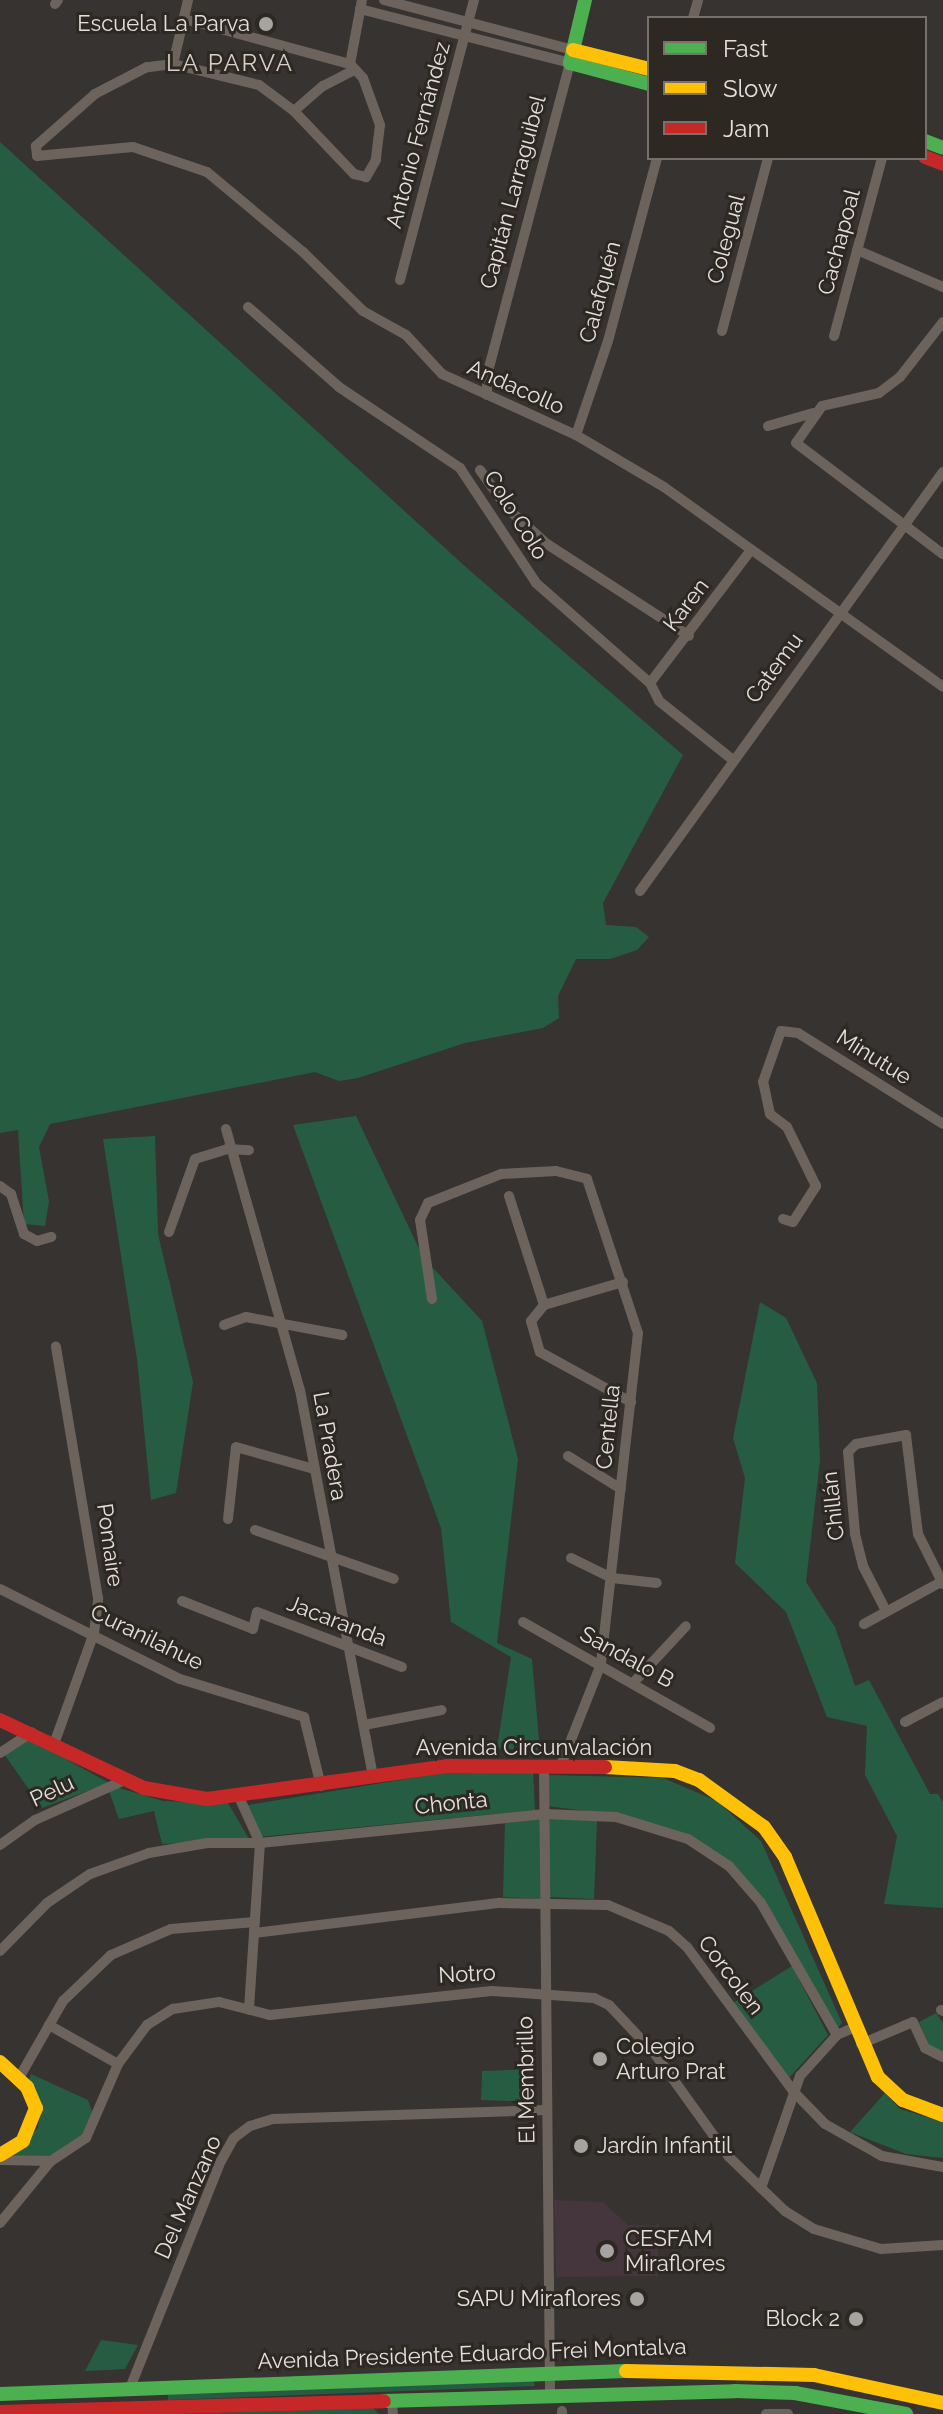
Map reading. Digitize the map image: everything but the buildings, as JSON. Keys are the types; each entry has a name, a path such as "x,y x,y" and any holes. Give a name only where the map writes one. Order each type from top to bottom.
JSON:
{"main road":[{"name":"Capitán Larraguibel","path":"571,56 585,0"},
{"path":"571,56 647,69"},
{"path":"571,56 647,83"},
{"name":"Avenida Circunvalación","path":"0,1720 32,1732 125,1780 185,1797 239,1797 447,1766 561,1765 675,1771 737,1803 764,1827 785,1857 861,2044 893,2092 943,2115"},
{"path":"0,2062 33,2095 35,2120 23,2141 0,2158"},
{"name":"Avenida Presidente Eduardo Frei Montalva","path":"0,2394 549,2372 798,2373 943,2403"},
{"name":"Avenida Presidente Eduardo Frei Montalva","path":"0,2412 392,2407 550,2394 795,2393 906,2414"}],"street":[{"path":"184,19 352,67 369,91 380,125 370,174 362,178 354,174 294,111 259,85 173,64 188,0"},
{"path":"384,0 571,56"},
{"name":"Antonio Fernández","path":"400,280 474,0"},
{"path":"294,111 352,67 361,5 465,36 571,56"},
{"name":"Capitán Larraguibel","path":"487,395 487,374 571,56"},
{"name":"Andacollo","path":"173,64 147,67 95,94 35,151 43,159 133,147 207,172 303,252 363,311 406,335 442,374 576,435 664,487 943,687"},
{"name":"Calafquén","path":"576,435 594,390 656,160"},
{"name":"Colegual","path":"722,331 767,160"},
{"name":"Cachapoal","path":"834,336 881,160"},
{"path":"857,250 943,287"},
{"name":"Colo Colo","path":"248,307 339,387 460,468 536,583 650,683 659,701 733,760"},
{"path":"768,426 879,393 916,360 943,322"},
{"path":"816,411 798,438 798,449 943,554"},
{"name":"Colo Colo","path":"480,470 507,508 547,544 689,636"},
{"name":"Catemu","path":"640,891 903,523 943,472"},
{"name":"Karen","path":"650,683 689,636 751,550"},
{"name":"Minutue","path":"783,1219 793,1222 816,1186 787,1127 770,1114 763,1082 781,1031 798,1033 943,1124"},
{"name":"La Pradera","path":"226,1129 282,1324 314,1469 373,1775"},
{"path":"169,1232 195,1159 230,1149 249,1150"},
{"name":"Centella","path":"432,1299 420,1220 428,1203 501,1174 556,1171 587,1179 638,1333 601,1664 561,1765"},
{"path":"0,1186 11,1194 24,1234 37,1241 51,1237"},
{"path":"509,1196 544,1305"},
{"path":"623,1282 544,1305 531,1321 540,1352 631,1402"},
{"path":"224,1325 246,1317 342,1335"},
{"name":"Pomaire","path":"54,1744 94,1633 97,1571 56,1346"},
{"name":"Chillán","path":"886,1611 858,1551 848,1452 856,1444 906,1435 918,1534 943,1582"},
{"path":"228,1519 236,1447 314,1469"},
{"path":"568,1456 621,1489"},
{"path":"255,1530 394,1579"},
{"path":"571,1558 612,1578 657,1583"},
{"path":"864,1624 943,1582"},
{"name":"Curanilahue","path":"0,1589 94,1633 180,1679 304,1717 321,1786"},
{"name":"Jacaranda","path":"182,1601 253,1629 257,1612 402,1667"},
{"name":"Sandalo B","path":"523,1622 634,1682 710,1728"},
{"path":"634,1682 686,1626"},
{"path":"905,1722 943,1702"},
{"path":"364,1725 442,1710"},
{"path":"0,1753 32,1732"},
{"name":"El Membrillo","path":"544,1765 550,2394"},
{"name":"Pelu","path":"0,1845 35,1820 125,1780"},
{"path":"239,1797 260,1843 249,2010"},
{"name":"Chonta","path":"0,1951 47,1903 90,1874 149,1853 207,1843 260,1843 545,1814 639,1823 688,1839 718,1858 761,1903 837,2035"},
{"name":"Corcolen","path":"19,2078 49,2025 86,1975 143,1939 194,1925 254,1927 543,1901 608,1905 669,1931 705,1967 793,2091 825,2124 859,2146 898,2161 943,2167"},
{"name":"Notro","path":"0,2223 51,2161 86,2138 118,2064 147,2025 173,2009 205,2002 270,2015 438,1994 544,1993 594,1998 622,2016 729,2157 799,2221 847,2242 881,2249 943,2245"},
{"path":"861,2044 913,2022 925,2048 943,2057"},
{"path":"49,2025 118,2064"},
{"path":"761,2188 793,2091 837,2035 855,2027"},
{"name":"Del Manzano","path":"130,2388 221,2161 234,2138 250,2126 273,2119 546,2110"},
{"path":"0,2158 51,2161"},
{"path":"766,2414 788,2414"}],"shaded area":[{"name":"CESFAM Miraflores","path":"554,2200 603,2202 628,2225 656,2226 659,2221 658,2276 556,2277"}],"green space":[{"path":"0,142 468,569 683,755 603,903 606,925 636,927 649,937 637,950 610,959 576,959 558,996 559,1018 543,1028 465,1043 358,1078 339,1081 315,1072 50,1124 39,1147 49,1201 45,1226 24,1224 18,1130 0,1133"},
{"path":"356,1116 423,1257 482,1321 518,1459 497,1643 532,1659 540,1752 497,1748 511,1657 451,1622 441,1528 293,1125"},
{"path":"155,1136 158,1234 193,1382 176,1493 151,1500 137,1359 103,1139"},
{"path":"760,1302 786,1318 817,1383 820,1460 806,1582 835,1627 855,1686 869,1680 930,1794 938,1794 943,1802 943,1908 884,1904 897,1836 865,1775 867,1726 827,1717 786,1612 735,1563 745,1478 733,1438"},
{"path":"28,1738 109,1783 42,1808 4,1754"},
{"path":"533,1772 535,1810 258,1837 242,1806 443,1773"},
{"path":"549,1775 663,1778 717,1801 761,1841 842,2023 836,2030 763,1901 688,1836 618,1815 547,1806"},
{"path":"116,1787 163,1801 228,1803 249,1839 162,1844 154,1811 119,1819 109,1791"},
{"path":"555,1817 597,1820 594,1899 549,1897 549,1820"},
{"path":"541,1818 540,1899 503,1897 505,1821"},
{"path":"792,1966 828,2035 788,2079 733,2003"},
{"path":"936,2013 943,2023 943,2054 931,2049 919,2022"},
{"path":"535,2069 534,2102 481,2100 482,2071"},
{"path":"31,2074 88,2100 92,2112 81,2137 49,2157 13,2155 38,2128 41,2110 28,2081"},
{"path":"885,2093 900,2109 943,2122 943,2158 906,2154 850,2132"},
{"path":"101,2340 138,2345 125,2369 85,2371"},
{"path":"533,2379 535,2386 168,2400 168,2392"},
{"path":"373,2408 379,2414 189,2414"}],"traffic: fast":[{"path":"585,0 570,63 647,83"},
{"path":"927,142 943,148"},
{"path":"0,2394 626,2371"},
{"path":"384,2401 735,2391 795,2393 906,2414"}],"traffic: slow":[{"path":"573,50 647,68"},
{"path":"605,1767 675,1771 699,1780 764,1827 785,1857 878,2077 903,2100 943,2115"},
{"path":"0,2062 27,2087 36,2108 23,2141 0,2155"},
{"path":"626,2371 814,2375 943,2403"}],"traffic: jam":[{"path":"927,158 943,164"},
{"path":"0,1720 144,1788 207,1799 447,1766 605,1767"},
{"path":"0,2412 384,2401"}],"place":[{"name":"Escuela La Parva","path":"266,24"},
{"name":"Colegio Arturo Prat","path":"600,2059"},
{"name":"Jardín Infantil","path":"581,2146"},
{"name":"CESFAM Miraflores","path":"607,2251"},
{"name":"SAPU Miraflores","path":"637,2299"},
{"name":"Block 2","path":"856,2319"}],"district":[{"name":"LA PARVA","path":"230,63"}]}
